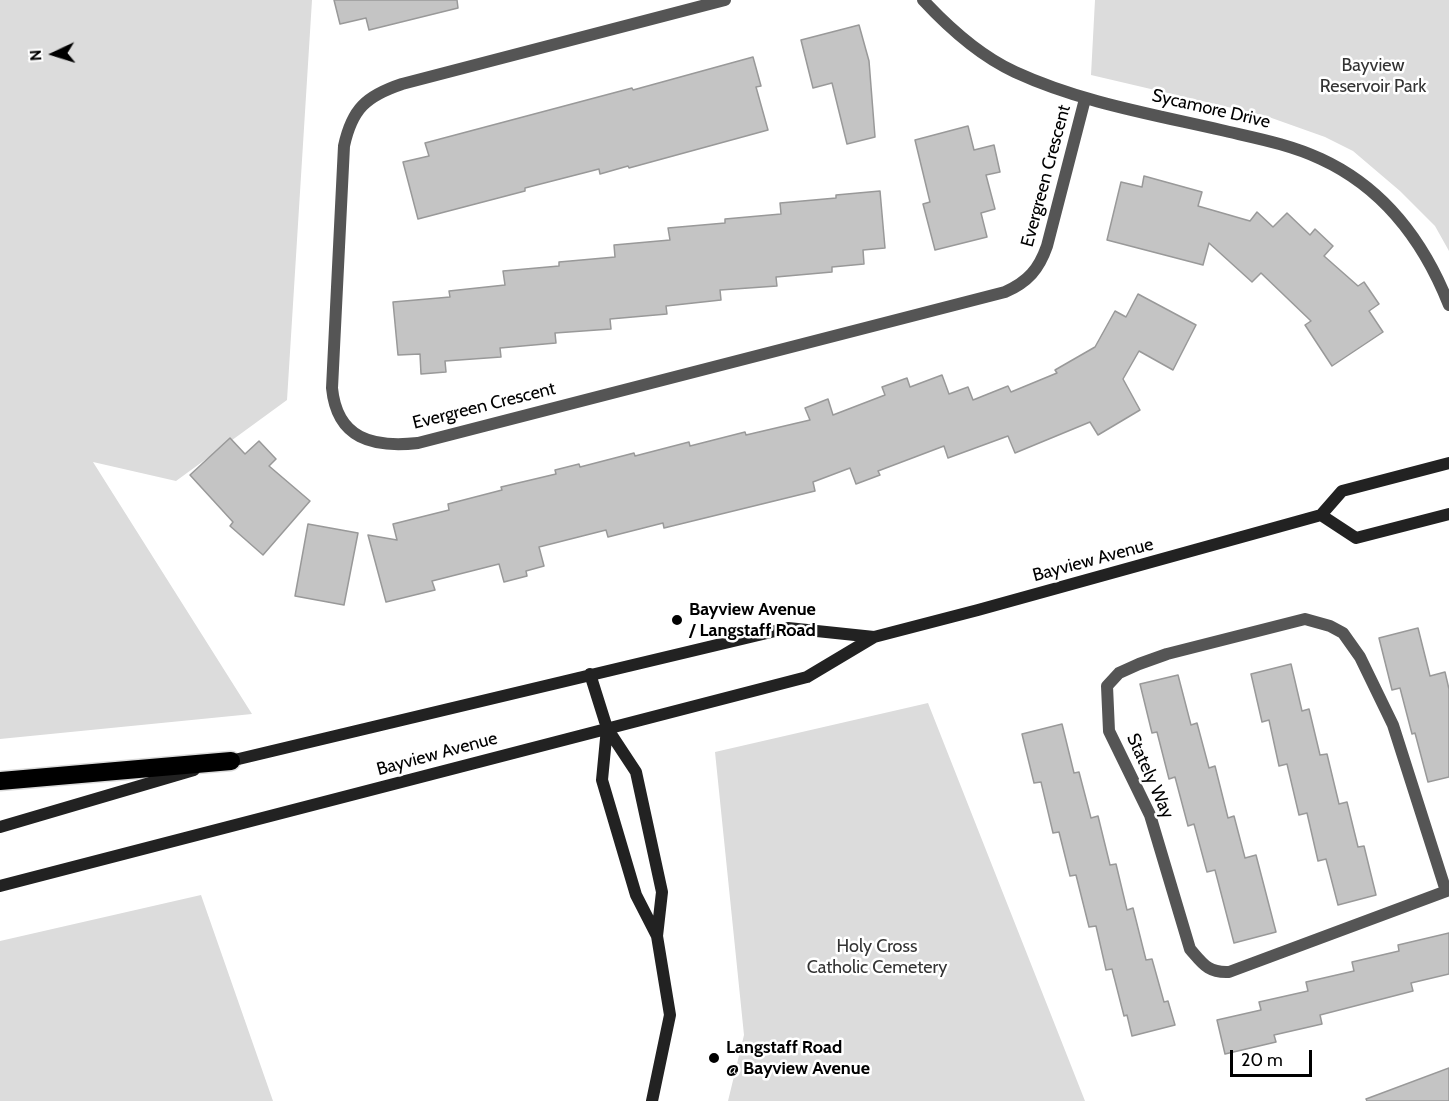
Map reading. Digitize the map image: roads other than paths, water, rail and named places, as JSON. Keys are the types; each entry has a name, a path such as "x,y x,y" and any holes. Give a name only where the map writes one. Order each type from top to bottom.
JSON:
{"highway":[{"path":"0,781 231,761"}],"main road":[{"path":"1449,463 1342,491 1321,515 1356,538 1449,514"},
{"name":"Bayview Avenue","path":"0,886 807,677 874,637 1321,515"},
{"name":"Bayview Avenue","path":"0,826 231,761 788,628 874,637"},
{"path":"590,674 607,728 636,772 662,892 657,936 670,1015 652,1101"},
{"path":"607,728 602,780 636,895 657,936"}],"street":[{"name":"Evergreen Crescent","path":"725,0 402,84 382,91 365,102 356,112 348,128 344,146 332,388 333,403 338,417 348,429 381,444 418,443 1005,292 1019,286 1032,275 1041,262 1047,246 1085,99"},
{"name":"Sycamore Drive","path":"923,0 942,21 984,54 1014,72 1085,99 1287,145 1322,159 1353,177 1387,204 1416,239 1440,282 1449,305"},
{"name":"Stately Way","path":"1305,619 1330,626 1343,633 1360,657 1393,725 1447,890 1228,972 1216,972 1203,965 1190,949 1150,815 1109,731 1107,686 1119,673 1158,658 1305,619"}],"place":[{"name":"Bayview Avenue / Langstaff Road","path":"677,620"},
{"name":"Langstaff Road @ Bayview Avenue","path":"714,1058"}],"park label":[{"name":"Bayview Reservoir Park","path":"1373,76"},
{"name":"Holy Cross Catholic Cemetery","path":"877,957"}]}
